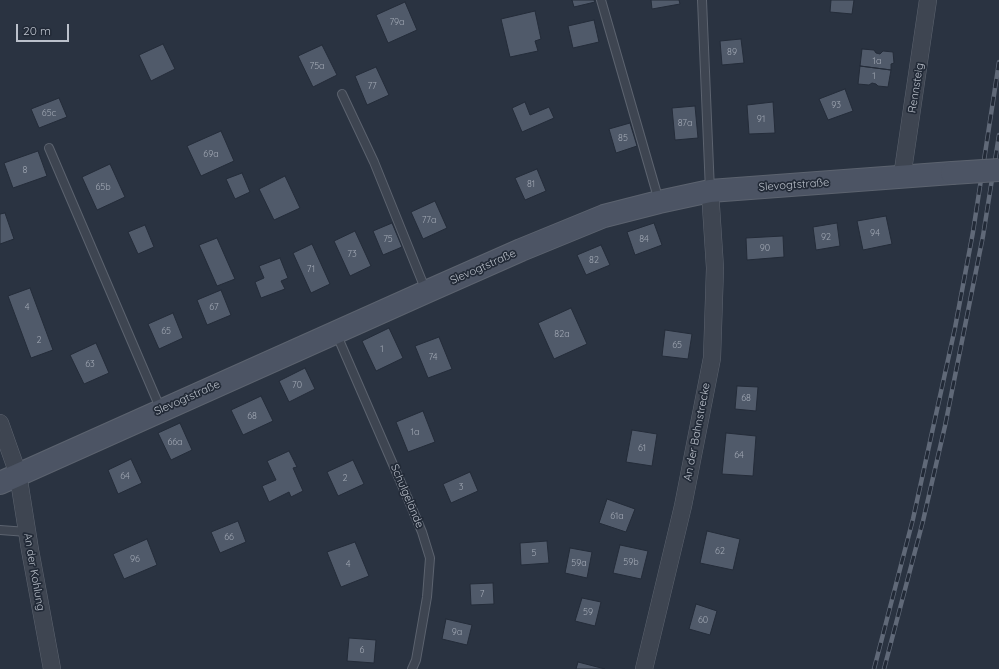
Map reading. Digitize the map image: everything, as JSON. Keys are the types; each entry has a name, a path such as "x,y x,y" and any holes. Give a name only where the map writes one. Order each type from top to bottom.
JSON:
{"street":[{"name":"Rennsteig","path":"902,177 926,1"},
{"name":"Slevogtstraße","path":"9,478 521,250 604,216 710,191 999,170"},
{"name":"An der Bahnstrecke","path":"644,669 683,506 712,358 716,268 710,191"},
{"name":"An der Kohlung","path":"0,423 9,478 27,532 52,669"}],"lane":[{"path":"601,0 659,202"},
{"path":"702,0 710,191"},
{"path":"342,94 374,162 426,292"},
{"path":"49,148 161,410"},
{"name":"Schulgelände","path":"336,332 416,519 430,558 427,597 416,660 412,669"},
{"path":"0,530 27,532"}],"building":[{"path":"572,0 594,0 595,2 574,7"},
{"path":"651,0 679,0 680,4 652,9"},
{"path":"831,0 854,0 852,14 830,12"},
{"path":"405,2 417,30 388,43 376,15"},
{"path":"535,11 541,39 535,41 538,51 510,57 501,19"},
{"path":"594,20 599,42 573,48 568,26"},
{"path":"741,39 744,63 722,65 720,41"},
{"path":"163,44 175,69 151,81 139,55"},
{"path":"322,45 337,75 313,87 298,56"},
{"path":"862,49 874,50 876,53 880,54 883,51 893,52 894,63 891,64 891,70 860,66"},
{"path":"860,66 891,70 888,87 878,86 872,83 869,85 858,84"},
{"path":"376,67 389,95 367,105 355,76"},
{"path":"845,89 853,111 828,120 819,99"},
{"path":"59,98 67,117 39,128 31,109"},
{"path":"525,102 530,115 549,107 554,118 522,132 512,108"},
{"path":"773,102 775,133 749,134 747,105"},
{"path":"695,106 698,138 675,140 672,108"},
{"path":"630,123 637,146 616,153 609,129"},
{"path":"221,131 234,161 201,176 187,146"},
{"path":"38,151 47,176 13,188 4,163"},
{"path":"110,164 125,197 97,210 82,177"},
{"path":"537,169 546,191 525,200 515,178"},
{"path":"242,173 250,192 235,199 226,179"},
{"path":"285,176 300,208 274,220 259,189"},
{"path":"435,201 447,228 423,239 411,212"},
{"path":"5,213 14,239 0,244 0,214"},
{"path":"886,216 892,244 863,250 857,221"},
{"path":"392,223 402,247 383,255 373,231"},
{"path":"654,223 662,245 635,255 627,232"},
{"path":"837,223 840,246 816,250 813,227"},
{"path":"145,225 154,247 138,254 128,232"},
{"path":"355,231 371,266 350,276 334,241"},
{"path":"783,236 784,257 747,260 746,238"},
{"path":"217,238 235,279 217,286 199,245"},
{"path":"312,244 330,284 311,293 293,253"},
{"path":"601,245 610,265 586,275 577,255"},
{"path":"280,258 288,278 281,281 285,289 261,298 255,282 264,278 259,266"},
{"path":"30,288 53,350 31,358 8,296"},
{"path":"221,290 231,315 207,325 197,300"},
{"path":"571,308 587,344 554,359 538,323"},
{"path":"173,313 183,338 159,349 148,324"},
{"path":"389,328 403,358 376,371 362,341"},
{"path":"665,330 692,334 688,359 662,356"},
{"path":"439,337 452,369 428,378 415,346"},
{"path":"96,343 109,373 84,384 70,355"},
{"path":"305,368 315,389 289,402 279,381"},
{"path":"737,386 758,387 756,411 735,409"},
{"path":"261,396 273,421 243,435 231,410"},
{"path":"423,411 435,442 408,452 396,422"},
{"path":"180,423 192,450 171,460 158,433"},
{"path":"632,430 657,434 652,466 626,462"},
{"path":"726,433 756,436 753,476 722,474"},
{"path":"289,451 297,467 293,468 303,491 291,497 289,492 269,502 262,486 276,480 267,461"},
{"path":"131,459 142,483 118,494 108,470"},
{"path":"353,460 364,484 338,496 327,472"},
{"path":"470,472 478,491 451,503 443,484"},
{"path":"607,499 635,509 626,532 599,523"},
{"path":"238,521 246,542 220,553 211,532"},
{"path":"707,531 740,539 733,570 700,563"},
{"path":"147,539 157,565 124,579 113,554"},
{"path":"547,541 549,563 521,565 520,543"},
{"path":"355,542 369,576 341,587 327,552"},
{"path":"620,545 648,551 641,579 613,573"},
{"path":"570,548 592,552 587,578 565,573"},
{"path":"493,583 494,604 471,605 470,584"},
{"path":"582,598 601,602 595,626 575,621"},
{"path":"696,604 717,611 710,635 689,629"},
{"path":"446,619 472,625 467,645 442,639"},
{"path":"349,638 376,640 374,663 347,661"},
{"path":"578,662 605,669 576,669"}],"railway":[{"path":"874,669 913,519 955,328 973,232 999,62"},
{"path":"884,669 923,521 945,426 983,236 999,135"}]}
